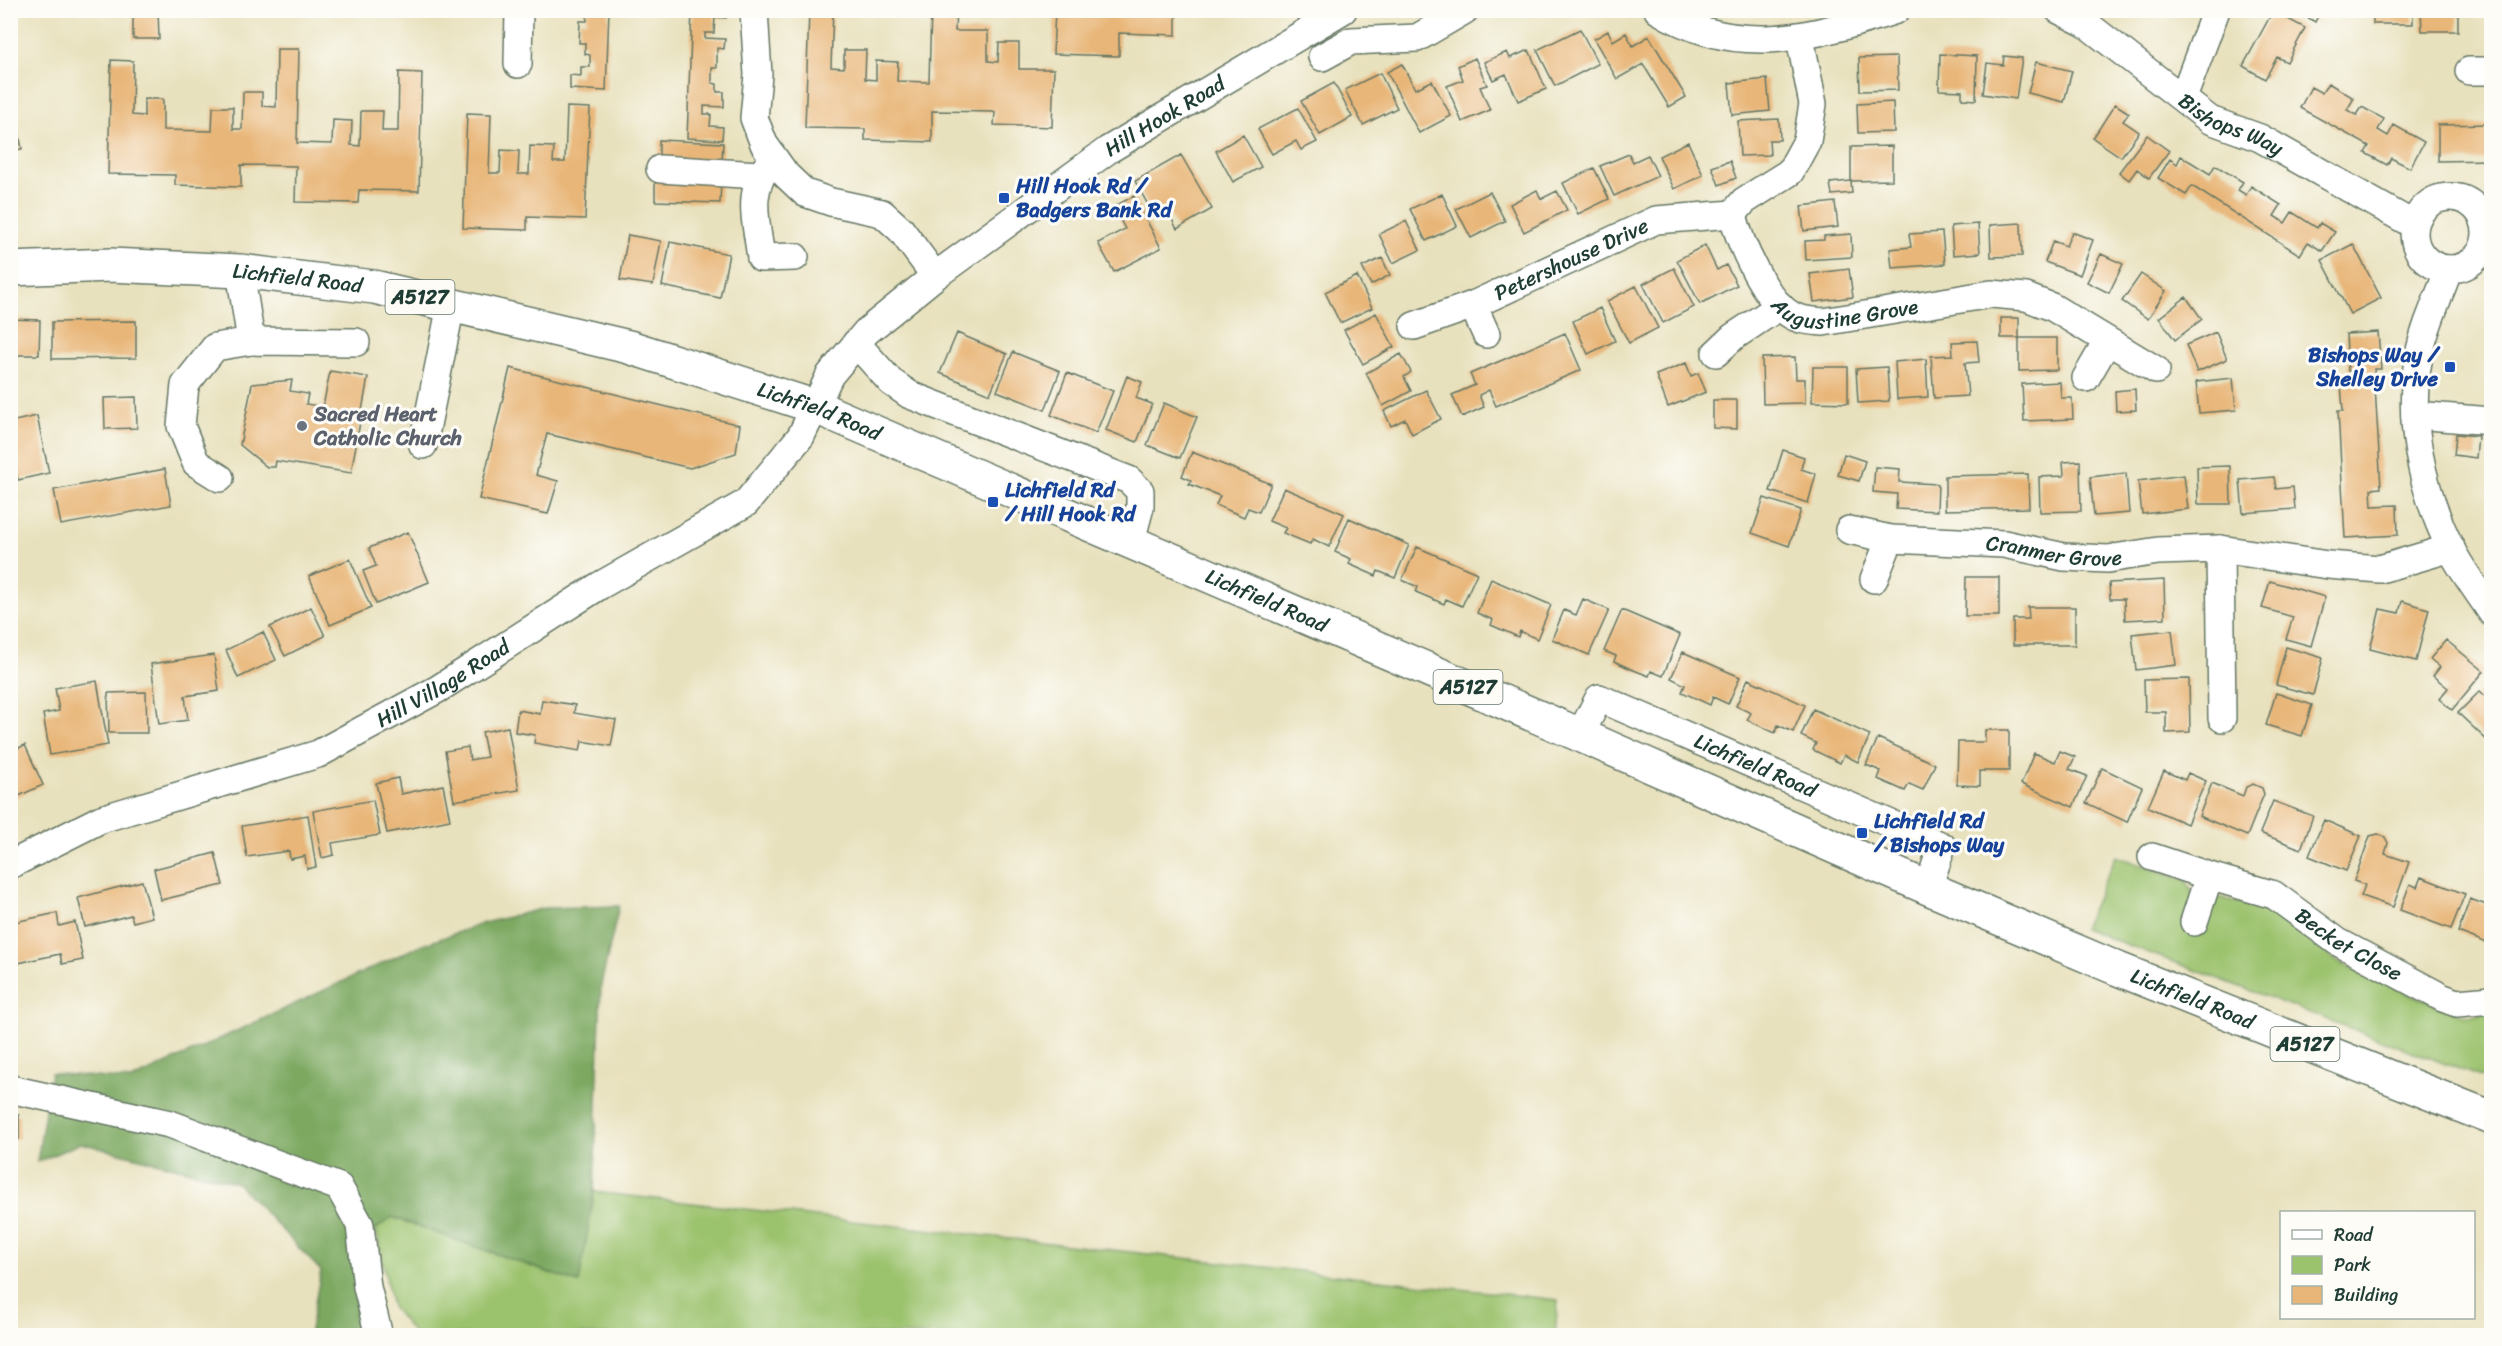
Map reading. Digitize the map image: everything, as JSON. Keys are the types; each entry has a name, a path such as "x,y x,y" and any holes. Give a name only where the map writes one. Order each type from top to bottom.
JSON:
{"main road":[{"name":"Lichfield Road","path":"10,269 110,265 240,271 374,286 628,347 816,407 1131,541 2118,969 2492,1118"}],"street":[{"path":"518,64 519,10"},
{"path":"754,10 758,75 754,118 764,144 766,166 754,195 761,258 795,257"},
{"name":"Hill Hook Road","path":"816,407 830,375 856,343 935,276 1108,150 1343,10"},
{"path":"1322,57 1351,40 1378,38 1405,41 1426,33 1465,10"},
{"path":"1658,10 1682,25 1733,38 1800,38 1896,10"},
{"name":"Bishops Way","path":"2059,10 2085,23 2210,120 2260,138 2414,225"},
{"path":"2183,98 2216,10"},
{"path":"1733,214 1744,201 1790,172 1807,141 1813,104 1800,38"},
{"path":"660,169 766,166 786,175 805,193 831,202 882,213 901,230 935,276"},
{"path":"2447,196 2462,198 2475,206 2489,229 2478,255 2467,265 2449,269 2435,266 2422,257 2415,243 2414,225 2426,205 2447,196"},
{"name":"Petershouse Drive","path":"1414,326 1473,305 1656,219 1733,214"},
{"name":"Augustine Grove","path":"1733,214 1737,234 1773,300 1791,315 1808,321 1823,322 1991,294 2026,297 2052,307 2156,370"},
{"path":"2449,269 2419,355 2415,415 2420,456 2431,503 2451,548 2492,613"},
{"path":"240,271 251,341"},
{"path":"423,445 451,305"},
{"path":"1473,305 1486,334"},
{"path":"1716,352 1733,337 1780,306"},
{"path":"220,478 196,463 181,426 185,385 215,346 251,341 356,342"},
{"path":"2086,378 2107,342"},
{"path":"856,343 891,382 910,394 1129,480 1140,491 1140,507 1131,541"},
{"name":"Hill Village Road","path":"10,865 101,819 318,754 438,689 599,586 746,503 788,454 816,407"},
{"path":"2415,415 2492,421"},
{"name":"Cranmer Grove","path":"1849,530 1890,539 2004,544 2064,557 2108,559 2158,551 2220,549 2328,565 2380,569 2451,548"},
{"path":"1874,579 1890,539"},
{"path":"2220,549 2219,623 2222,718"},
{"name":"Lichfield Road","path":"1580,735 1599,698 1942,846 1928,888"},
{"name":"Becket Close","path":"2152,857 2274,895 2338,942 2443,998 2457,1003 2492,1000"},
{"path":"2194,922 2209,876"},
{"path":"10,1089 70,1100 170,1124 339,1187 360,1225 367,1287 379,1335"}],"green space":[{"path":"2116,856 2186,880 2193,894 2212,906 2218,897 2270,911 2338,962 2436,1005 2469,1017 2491,1010 2491,1081 2083,928"},
{"path":"619,906 601,985 594,1192 579,1283 392,1217 376,1229 354,1271 366,1335 309,1335 321,1271 237,1183 81,1143 37,1162 51,1073 131,1080 417,947 484,923 545,908"},
{"path":"594,1192 1558,1300 1555,1335 415,1335 392,1307 376,1229 392,1217 578,1283"}],"building":[{"path":"133,10 158,10 159,39 133,39"},
{"path":"437,10 491,10 491,15"},
{"path":"587,10 609,10 606,91 570,89 570,75 581,76 581,67 590,67 590,55 585,54 585,43 579,43 580,21 587,21"},
{"path":"692,10 726,10 726,18 715,17 714,33 705,33 705,38 725,39 724,49 717,48 717,68 712,68 712,83 717,84 717,92 724,92 724,107 704,106 704,114 711,114 710,126 723,127 722,140 687,138"},
{"path":"809,10 833,10 831,67 844,68 844,50 866,50 865,79 876,80 876,61 898,62 897,81 929,82 931,10 956,10 955,31 988,31 988,61 998,62 999,43 1019,43 1019,69 1054,69 1052,127 994,125 995,112 932,111 932,142 865,140 865,129 805,128"},
{"path":"1055,10 1176,10 1176,35 1119,33 1119,56 1053,54"},
{"path":"2295,10 2321,10 2315,22"},
{"path":"2373,10 2413,10 2413,24 2373,24"},
{"path":"2421,10 2458,10 2458,31 2422,31"},
{"path":"2273,11 2305,28 2287,62 2277,57 2265,79 2243,66"},
{"path":"1580,29 1598,64 1555,86 1537,50"},
{"path":"1608,31 1613,41 1626,33 1633,46 1649,36 1686,97 1669,107 1643,64 1617,79 1594,39"},
{"path":"277,49 299,49 297,143 332,144 333,120 352,121 351,145 360,146 361,111 383,111 382,131 398,131 399,72 422,73 419,191 359,190 358,203 295,202 296,166 241,165 241,187 175,185 175,175 108,174 111,60 133,61 132,115 144,116 144,99 163,99 163,130 212,131 213,107 233,107 233,129 242,129 243,92 262,92 262,106 276,107"},
{"path":"1529,50 1546,89 1518,101 1506,74 1493,80 1484,62 1507,52 1510,58"},
{"path":"1940,54 1977,56 1976,100 1962,99 1962,91 1939,90"},
{"path":"2004,56 2022,58 2016,99 1983,94 1987,63 2003,65"},
{"path":"1897,57 1898,90 1860,91 1859,58"},
{"path":"1475,58 1487,85 1480,87 1490,110 1462,122 1447,86 1463,80 1458,66"},
{"path":"2036,62 2072,71 2064,102 2028,93"},
{"path":"1402,64 1415,89 1432,81 1451,116 1419,133 1387,72"},
{"path":"1380,73 1397,108 1363,125 1345,90"},
{"path":"1767,79 1770,111 1732,115 1729,83"},
{"path":"1334,83 1352,117 1320,135 1301,101"},
{"path":"2328,83 2354,98 2347,110 2357,115 2362,107 2384,119 2378,130 2388,136 2394,125 2424,142 2410,168 2391,158 2387,165 2365,153 2369,146 2300,108 2311,87 2322,93"},
{"path":"1893,102 1894,132 1858,133 1857,104"},
{"path":"2115,104 2129,113 2123,121 2139,132 2121,157 2093,138"},
{"path":"567,107 590,108 585,219 527,217 527,230 463,228 467,113 491,114 489,173 500,173 501,150 519,151 518,174 529,174 530,146 554,147 553,162 565,162"},
{"path":"14,108 22,149 10,151 10,109"},
{"path":"1298,108 1317,142 1301,150 1296,141 1272,154 1258,129"},
{"path":"1779,119 1780,140 1769,140 1770,155 1740,156 1738,121"},
{"path":"2492,124 2492,160 2438,161 2438,125"},
{"path":"1243,135 1261,167 1233,182 1216,151"},
{"path":"2147,135 2169,151 2149,178 2137,169 2129,180 2119,172"},
{"path":"659,140 723,143 722,161 659,158"},
{"path":"1688,142 1703,175 1674,189 1659,156"},
{"path":"1892,146 1892,180 1851,181 1851,147"},
{"path":"1629,154 1633,162 1648,155 1658,176 1614,196 1600,166"},
{"path":"1181,155 1212,209 1177,229 1166,208 1153,214 1135,181"},
{"path":"2181,156 2210,174 2215,165 2243,182 2238,190 2246,195 2251,186 2281,205 2274,216 2285,223 2292,212 2317,228 2320,223 2335,232 2322,251 2308,242 2300,255 2192,186 2186,195 2158,178 2170,159 2177,164"},
{"path":"1730,161 1736,178 1719,185 1712,167"},
{"path":"1594,168 1609,199 1578,214 1563,183"},
{"path":"655,179 721,181 720,203 655,201"},
{"path":"1851,181 1852,193 1832,195 1830,183"},
{"path":"1537,190 1541,199 1557,191 1567,210 1524,232 1510,204"},
{"path":"1490,192 1505,221 1471,238 1456,209"},
{"path":"1442,194 1457,226 1426,241 1410,209"},
{"path":"1134,196 1161,248 1114,272 1098,243 1125,229 1113,207"},
{"path":"1835,202 1838,227 1804,231 1801,206"},
{"path":"1406,221 1420,250 1393,263 1379,234"},
{"path":"2021,223 2022,256 1991,257 1990,225"},
{"path":"1978,224 1980,253 1953,255 1951,226"},
{"path":"1942,232 1945,264 1892,268 1890,249 1911,247 1909,234"},
{"path":"2072,232 2093,240 2080,275 2045,262 2053,241 2066,246"},
{"path":"1851,234 1852,257 1806,260 1805,241 1824,240 1824,236"},
{"path":"628,235 661,241 653,285 620,280"},
{"path":"670,242 729,254 720,298 662,286"},
{"path":"2353,244 2381,298 2350,314 2322,260"},
{"path":"1705,245 1717,270 1726,265 1737,285 1700,304 1677,260"},
{"path":"2101,254 2123,264 2109,293 2087,282"},
{"path":"1382,258 1390,275 1371,285 1362,267"},
{"path":"1674,268 1694,307 1663,323 1643,284"},
{"path":"1849,269 1853,297 1814,302 1810,274"},
{"path":"2141,274 2166,291 2148,319 2122,301"},
{"path":"1357,276 1372,308 1340,323 1325,292"},
{"path":"1636,286 1658,328 1629,343 1607,301"},
{"path":"2186,297 2202,319 2175,340 2159,318"},
{"path":"1600,308 1615,341 1588,354 1573,321"},
{"path":"1376,313 1394,347 1363,364 1344,330"},
{"path":"2490,313 2492,313 2492,416 2487,416"},
{"path":"2001,318 2019,318 2019,338 2001,338"},
{"path":"10,319 40,320 39,355 10,355"},
{"path":"136,321 136,358 52,359 52,322"},
{"path":"2216,332 2227,359 2197,372 2186,345"},
{"path":"2378,332 2381,369 2374,369 2381,488 2371,489 2372,506 2397,505 2398,535 2345,538 2338,411 2343,411 2341,384 2355,384 2354,370 2348,371 2346,334"},
{"path":"957,333 1007,354 990,394 940,373"},
{"path":"1565,333 1581,370 1496,406 1489,390 1479,395 1484,407 1462,417 1452,395 1475,385 1470,374"},
{"path":"2019,338 2057,338 2057,370 2019,371"},
{"path":"1977,341 1979,362 1965,363 1968,396 1934,398 1931,356 1953,355 1952,342"},
{"path":"1013,352 1060,371 1045,410 997,391"},
{"path":"1401,354 1411,372 1404,377 1411,391 1383,406 1366,373"},
{"path":"1795,357 1796,379 1805,379 1805,403 1763,404 1762,358"},
{"path":"1926,359 1928,397 1897,399 1895,362"},
{"path":"1686,363 1691,376 1698,373 1706,392 1668,407 1656,375"},
{"path":"1813,367 1848,367 1848,403 1812,402"},
{"path":"1887,367 1889,401 1858,403 1856,369"},
{"path":"510,368 740,425 736,453 690,468 547,434 536,475 558,481 548,514 479,499"},
{"name":"Sacred Heart Catholic Church","path":"330,371 368,377 351,473 276,461 275,467 267,467 240,445 252,384 292,380 290,391 308,394 306,404 323,407"},
{"path":"1067,373 1113,391 1096,433 1051,415"},
{"path":"1127,376 1142,382 1136,398 1152,404 1137,442 1106,430"},
{"path":"2233,378 2236,410 2199,413 2196,382"},
{"path":"2060,382 2061,398 2072,398 2073,419 2024,421 2022,384"},
{"path":"2135,389 2136,410 2116,411 2115,391"},
{"path":"1426,390 1441,419 1412,434 1405,419 1391,426 1384,411"},
{"path":"136,397 137,428 105,429 104,398"},
{"path":"1713,400 1737,400 1737,429 1713,428"},
{"path":"1164,403 1197,417 1180,458 1147,445"},
{"path":"37,416 49,473 18,480 10,446 10,422"},
{"path":"2456,434 2478,436 2476,458 2454,455"},
{"path":"1783,450 1804,457 1801,469 1816,474 1808,503 1770,491"},
{"path":"1192,452 1271,484 1259,512 1248,508 1244,517 1216,505 1220,496 1189,484 1191,480 1182,476"},
{"path":"1844,454 1865,461 1859,481 1838,475"},
{"path":"2080,461 2081,511 2040,512 2039,477 2064,476 2063,462"},
{"path":"2230,466 2231,504 2198,504 2197,467"},
{"path":"1875,467 1900,469 1899,482 1938,484 1937,511 1896,509 1897,494 1873,492"},
{"path":"165,469 171,505 61,525 54,490"},
{"path":"2126,473 2129,513 2094,516 2090,477"},
{"path":"2028,474 2029,508 1945,510 1945,476"},
{"path":"2184,475 2188,509 2142,514 2138,481"},
{"path":"2274,477 2276,489 2293,487 2295,509 2243,513 2240,480"},
{"path":"1284,488 1344,514 1329,547 1313,539 1310,544 1283,533 1286,528 1269,521"},
{"path":"1764,498 1801,510 1789,546 1752,533"},
{"path":"1349,518 1409,545 1395,578 1378,571 1376,576 1349,564 1351,559 1335,552"},
{"path":"408,532 429,582 376,604 363,571 376,566 369,548"},
{"path":"1417,547 1477,573 1462,606 1446,599 1444,604 1416,592 1418,587 1402,580"},
{"path":"350,559 371,608 330,625 309,576"},
{"path":"1966,577 1999,577 1999,616 1965,616"},
{"path":"1491,579 1551,605 1537,639 1520,631 1518,637 1491,625 1493,620 1477,613"},
{"path":"2164,580 2165,618 2125,620 2124,599 2110,599 2109,583"},
{"path":"2270,581 2325,597 2311,646 2286,639 2293,617 2262,608"},
{"path":"1583,599 1609,610 1589,655 1552,639 1564,610 1576,615"},
{"path":"2402,601 2429,609 2416,661 2370,649 2380,609 2399,613"},
{"path":"311,607 325,636 285,656 270,627"},
{"path":"2028,607 2075,607 2075,645 2013,645 2013,619 2029,619"},
{"path":"1622,610 1680,635 1663,676 1651,671 1649,676 1631,669 1614,661 1616,656 1604,651"},
{"path":"2172,630 2176,665 2136,670 2132,634"},
{"path":"263,632 276,660 238,678 226,650"},
{"path":"2446,640 2484,671 2452,710 2439,699 2448,688 2433,676 2440,667 2430,659"},
{"path":"2286,647 2323,658 2313,695 2276,685"},
{"path":"1683,652 1740,677 1728,704 1713,697 1710,705 1682,692 1685,685 1671,678"},
{"path":"214,655 219,691 185,696 188,720 159,724 151,664"},
{"path":"1748,679 1805,705 1793,732 1778,725 1775,733 1747,720 1751,713 1736,706"},
{"path":"2189,679 2190,732 2166,733 2166,712 2145,712 2144,680"},
{"path":"97,681 108,745 50,755 43,714 59,711 55,688"},
{"path":"2480,691 2492,703 2492,745 2458,713"},
{"path":"146,692 147,733 109,733 108,693"},
{"path":"2276,693 2312,705 2302,736 2266,725"},
{"path":"542,700 575,705 574,713 616,720 611,746 582,741 580,751 534,743 535,735 515,732 518,710 540,714"},
{"path":"1813,709 1870,735 1858,762 1844,755 1840,763 1813,750 1816,743 1801,736"},
{"path":"508,727 519,790 454,801 445,751 468,747 470,760 487,757 482,732"},
{"path":"1985,730 2009,730 2009,771 1980,771 1980,786 1957,785 1958,742 1985,742"},
{"path":"1878,738 1935,764 1923,790 1909,784 1905,791 1878,779 1881,771 1866,765"},
{"path":"25,745 43,785 10,800 10,752"},
{"path":"2060,751 2075,757 2069,769 2087,776 2073,807 2021,784 2034,753 2055,762"},
{"path":"2102,768 2142,787 2127,822 2086,803"},
{"path":"2164,771 2185,780 2188,773 2206,781 2187,824 2148,807"},
{"path":"398,778 401,794 443,785 450,820 387,833 376,783"},
{"path":"2212,783 2243,796 2246,787 2253,784 2262,788 2264,794 2247,836 2199,816"},
{"path":"373,800 380,835 332,843 334,855 322,858 313,811"},
{"path":"2273,801 2313,816 2301,849 2260,833"},
{"path":"308,815 316,867 307,869 305,856 290,859 289,851 247,857 242,826"},
{"path":"2324,820 2361,836 2346,871 2309,856"},
{"path":"2378,834 2385,837 2388,843 2385,854 2409,862 2393,907 2361,896 2365,885 2354,881 2370,836"},
{"path":"215,853 223,885 161,900 154,869"},
{"path":"2421,877 2465,894 2451,929 2400,910 2410,884 2417,887"},
{"path":"142,881 152,917 133,922 131,915 85,927 78,898"},
{"path":"2470,899 2492,907 2492,945 2458,932"},
{"path":"57,913 59,926 75,922 83,960 62,964 60,954 18,963 10,923"},
{"path":"10,1115 19,1115 19,1139 10,1139"}],"place":[{"name":"Hill Hook Rd / Badgers Bank Rd","path":"1004,198"},
{"name":"Bishops Way / Shelley Drive","path":"2450,367"},
{"name":"Sacred Heart Catholic Church","path":"302,426"},
{"name":"Lichfield Rd / Hill Hook Rd","path":"993,502"},
{"name":"Lichfield Rd / Bishops Way","path":"1862,833"}]}
